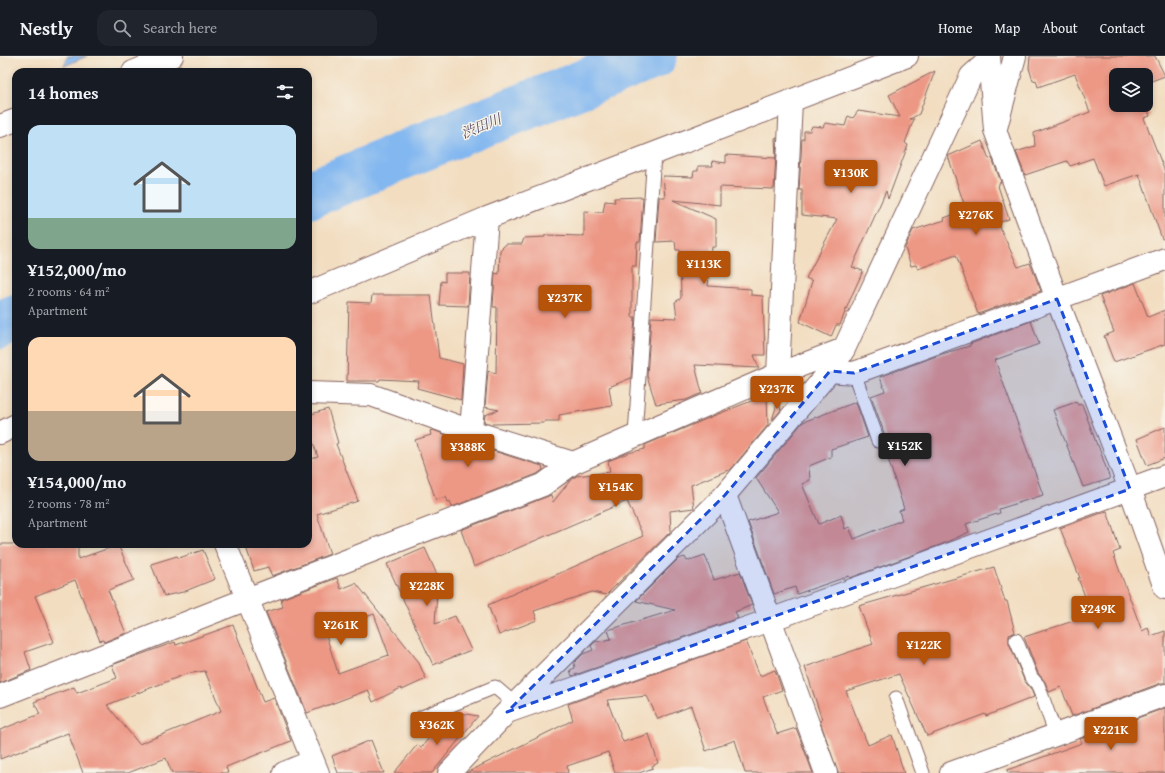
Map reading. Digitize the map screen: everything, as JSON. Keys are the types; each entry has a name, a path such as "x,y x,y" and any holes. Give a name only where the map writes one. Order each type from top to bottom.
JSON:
{"street":[{"path":"143,68 172,56"},
{"path":"312,291 488,218 907,56"},
{"path":"995,130 1015,56"},
{"path":"989,58 995,130 1057,299 1130,489 1165,588"},
{"path":"449,773 511,708 725,495 830,371 844,349 970,76 989,58"},
{"path":"778,374 792,101"},
{"path":"0,126 12,122"},
{"path":"471,430 488,218"},
{"path":"830,371 854,373 1165,259"},
{"path":"0,696 543,485 573,463 778,374 844,349"},
{"path":"312,393 371,395 471,430 573,463"},
{"path":"0,433 12,426"},
{"path":"511,708 770,620 1165,476"},
{"path":"725,495 826,773"},
{"path":"227,548 316,767 284,773"},
{"path":"951,773 1165,695"}],"lane":[{"path":"635,435 654,154"},
{"path":"854,373 878,441"},
{"path":"1016,640 1031,677 1038,685 1056,735"},
{"path":"422,717 496,687 511,708"},
{"path":"896,698 923,773"}],"highlighted area":[{"path":"1057,299 1130,489 507,712 725,495 830,371 854,373"}],"water":[{"path":"68,56 87,56 64,66"}],"building":[{"path":"1030,56 1155,56 1165,76 1153,80 1153,68 1109,68 1109,112 1149,112 1150,116 1144,118 1165,172 1165,238 1162,239 1139,174 1104,186 1093,158 1070,166 1067,161 1025,175 1016,152 1035,146 1034,133 1090,112 1075,74 1038,87 1036,80 1033,81 1029,68"},
{"path":"935,71 919,114 910,119 914,119 905,143 908,145 888,199 886,191 852,267 863,271 840,325 836,325 831,337 800,322 812,281 806,278 837,219 802,215 802,190 799,190 802,139 804,139 804,131 810,131 812,126 823,127 825,123 845,126 848,116 853,118 858,111 900,117 889,95"},
{"path":"775,138 777,138 776,156"},
{"path":"982,141 989,159 992,158 1001,182 998,186 1009,219 998,223 1018,267 1030,263 1041,291 978,314 956,255 918,269 916,265 911,266 905,248 913,230 945,220 944,218 966,210 948,156"},
{"path":"726,155 776,158 774,189 720,187 720,205 673,200 716,219 716,247 712,247 708,286 751,289 751,295 763,296 765,355 754,355 759,368 695,365 702,393 686,400 656,404 647,376 651,317 677,318 675,302 681,298 680,250 676,250 675,241 656,242 659,197 665,197 663,176 693,177 694,171 698,171 698,166 713,166 712,161 726,163"},
{"path":"643,197 640,242 637,242 636,266 632,266 632,317 635,317 631,378 609,387 612,406 559,415 559,421 545,421 544,423 492,424 484,422 485,415 499,410 485,407 488,371 496,373 497,307 493,307 495,273 499,274 500,250 506,244 522,244 524,238 545,237 545,235 584,236 584,211 603,212 605,201 615,202 614,198"},
{"path":"445,273 470,273 468,306 439,305 441,281 445,282"},
{"path":"1135,283 1148,317 1165,310 1165,344 1114,362 1104,336 1114,332 1100,296"},
{"path":"372,295 431,295 439,358 463,364 461,400 417,388 419,381 380,379 379,381 347,381 349,302 371,303"},
{"path":"1031,321 1039,344 995,360 1043,495 999,509 1000,513 966,524 969,532 940,545 850,578 849,576 797,594 795,587 774,594 748,522 778,512 756,478 803,422 856,402 868,437 831,449 831,457 809,466 810,480 802,484 819,524 841,515 845,529 849,527 854,539 902,520 899,511 904,509 884,446 886,438 871,396 885,391 880,377 942,354 970,346 970,344"},
{"path":"767,395 768,425 731,469 691,485 694,508 670,511 671,531 606,595 592,592 534,611 537,620 499,635 488,605 643,536 627,501 474,567 461,530 551,495 553,502 569,482 576,476 610,472 608,461 628,453 645,449 645,445"},
{"path":"778,401 781,410 772,420"},
{"path":"1076,402 1078,405 1082,404 1110,479 1083,487 1053,410"},
{"path":"328,409 338,443 336,444 358,501 317,514 330,554 272,576 268,567 254,571 246,548 312,548 312,459 318,457 312,440 312,414"},
{"path":"1165,427 1165,458 1147,465 1137,439"},
{"path":"433,430 467,443 542,466 543,470 537,474 452,507 450,501 448,502 446,497 436,500 415,440 431,435 430,431"},
{"path":"1107,511 1120,550 1113,553 1142,631 1148,628 1151,636 1165,631 1165,683 1161,683 1072,716 1061,687 1049,692 1045,682 1038,673 1024,637 1092,615 1078,578 1080,578 1060,528"},
{"path":"0,544 12,544 12,548 78,548 78,559 109,548 119,548 134,580 108,590 126,633 104,642 103,640 100,641 75,580 35,596 54,642 25,652 31,670 0,683"},
{"path":"425,548 438,577 435,624 455,616 471,650 433,665 387,564"},
{"path":"203,550 215,579 183,592 164,596 151,564 177,556 179,558"},
{"path":"705,555 714,580 740,572 752,605 735,612 738,618 572,676 570,670 575,668 574,663 583,654 593,650 591,646 595,642 611,639 608,630 675,610 636,601 678,559 685,557 687,561"},
{"path":"994,567 1005,601 1007,601 1015,632 1009,635 1009,643 1024,680 1031,689 1034,697 986,716 985,714 927,736 899,674 846,691 868,745 892,735 904,773 838,773 820,721 822,720 805,667 873,644 859,606"},
{"path":"337,578 341,589 356,583 418,661 426,679 402,690 401,688 373,702 368,690 307,713 266,612 283,607 281,599","holes":["374,614 389,655 338,673 325,632"]},
{"path":"233,625 263,702 274,698 291,741 226,767 228,773 172,773 166,758 128,773 83,773 68,733 0,759 0,730 40,714 34,702 74,687 77,693 117,678 112,665 175,642 176,645","holes":["205,671 221,711 139,744 107,705 186,674"]},
{"path":"746,641 760,676 775,670 782,690 763,697 777,734 796,728 813,773 745,773 735,740 706,751 691,706 658,719 647,696 607,700 623,742 649,734 658,763 652,766 653,768 639,773 615,773 608,752 567,766 568,773 466,773 573,720 568,704"},
{"path":"1165,708 1165,773 1008,773 1007,770 1082,743 1080,739"},
{"path":"455,712 478,716 432,773 394,773 417,745 422,747 430,736 433,738"},
{"path":"371,740 384,773 338,773 332,756"}],"waterway":[{"name":"渋田川","path":"312,193 430,144 653,56"},
{"name":"渋田川","path":"0,325 12,320"}]}
